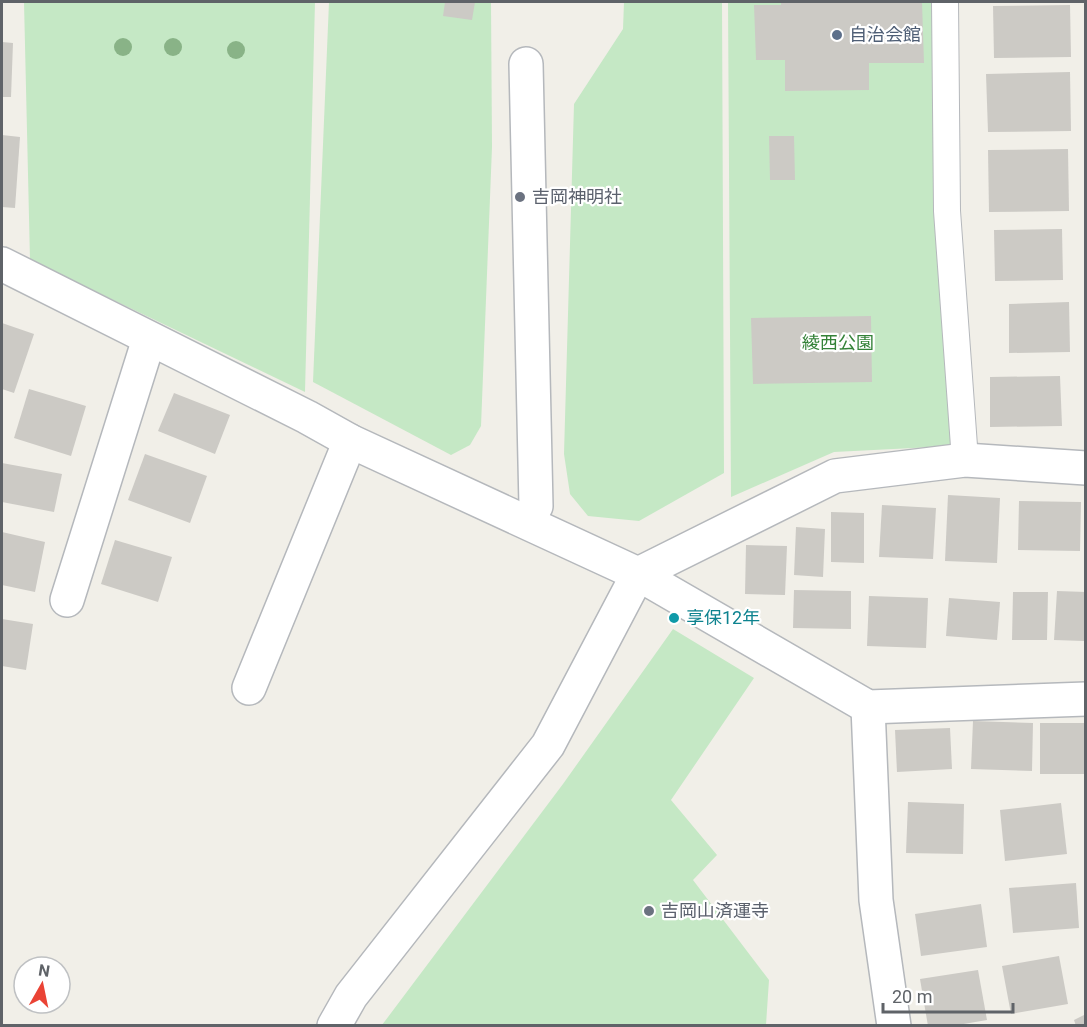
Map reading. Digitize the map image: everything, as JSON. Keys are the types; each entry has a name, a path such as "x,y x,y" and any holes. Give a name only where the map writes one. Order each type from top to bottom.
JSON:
{"street":[{"path":"526,64 536,506"},
{"path":"2,264 307,417 350,441 638,574 868,707 1086,699"},
{"path":"67,600 149,339"},
{"path":"249,688 350,441"},
{"path":"334,1026 351,996 548,745 638,574 835,476 965,460 1086,468"},
{"path":"868,707 876,900 894,1026"}],"lane":[{"path":"945,2 947,211 965,460"}],"green space":[{"path":"24,2 315,2 305,392 30,260"},
{"path":"329,2 491,2 492,147 481,426 470,445 451,455 313,382"},
{"path":"624,2 722,2 724,473 639,521 588,516 570,494 564,454 574,104 623,29"},
{"name":"綾西公園","path":"728,2 935,2 953,446 834,452 731,497"},
{"path":"673,629 754,678 671,800 717,855 693,880 769,980 766,1025 382,1025 563,784"}],"building":[{"path":"445,2 475,2 472,20 443,16"},
{"path":"781,2 922,2 924,63 869,63 869,90 785,91 785,60 756,60 754,5 781,5"},
{"path":"1070,5 1071,57 994,58 993,6"},
{"path":"2,42 13,43 11,97 2,97"},
{"path":"1070,72 1071,131 988,132 986,74"},
{"path":"2,135 20,137 15,208 2,207"},
{"path":"769,136 794,136 795,180 770,180"},
{"path":"1068,149 1069,211 989,212 988,150"},
{"path":"1062,229 1063,280 995,281 994,230"},
{"path":"1069,302 1070,352 1009,353 1009,304"},
{"path":"871,316 872,382 753,384 751,318"},
{"path":"2,323 34,334 14,393 2,389"},
{"path":"1060,376 1062,426 990,427 990,377"},
{"path":"29,389 86,406 71,456 14,438"},
{"path":"174,393 230,415 215,454 158,431"},
{"path":"145,454 207,476 190,523 128,500"},
{"path":"2,463 62,474 54,512 2,502"},
{"path":"948,495 1000,498 997,563 945,561"},
{"path":"1019,501 1081,502 1080,551 1018,550"},
{"path":"882,505 936,508 933,559 879,557"},
{"path":"831,512 864,513 864,563 831,562"},
{"path":"796,527 825,529 823,577 794,575"},
{"path":"2,532 45,542 35,592 2,585"},
{"path":"115,540 172,557 158,602 101,584"},
{"path":"746,545 787,546 785,595 745,594"},
{"path":"794,590 851,591 851,629 793,628"},
{"path":"1057,591 1086,592 1084,641 1054,640"},
{"path":"1013,592 1048,592 1047,640 1012,640"},
{"path":"869,596 928,598 926,648 867,646"},
{"path":"949,598 1000,602 997,640 946,636"},
{"path":"2,619 33,624 26,670 2,666"},
{"path":"973,721 1033,723 1032,771 971,769"},
{"path":"1040,723 1086,723 1086,774 1040,774"},
{"path":"950,728 952,769 897,772 895,730"},
{"path":"908,802 964,804 963,854 906,853"},
{"path":"1061,803 1067,854 1005,861 1000,810"},
{"path":"1076,883 1079,928 1013,933 1009,888"},
{"path":"981,904 987,947 921,956 915,914"},
{"path":"1059,956 1068,1004 1011,1014 1002,966"},
{"path":"978,970 987,1020 952,1026 928,1026 920,979"},
{"path":"1086,1014 1086,1026 1076,1026 1074,1020"}],"place":[{"name":"自治会館","path":"837,35"},
{"name":"吉岡神明社","path":"520,197"},
{"name":"享保12年","path":"674,618"},
{"name":"吉岡山済運寺","path":"649,911"}]}
